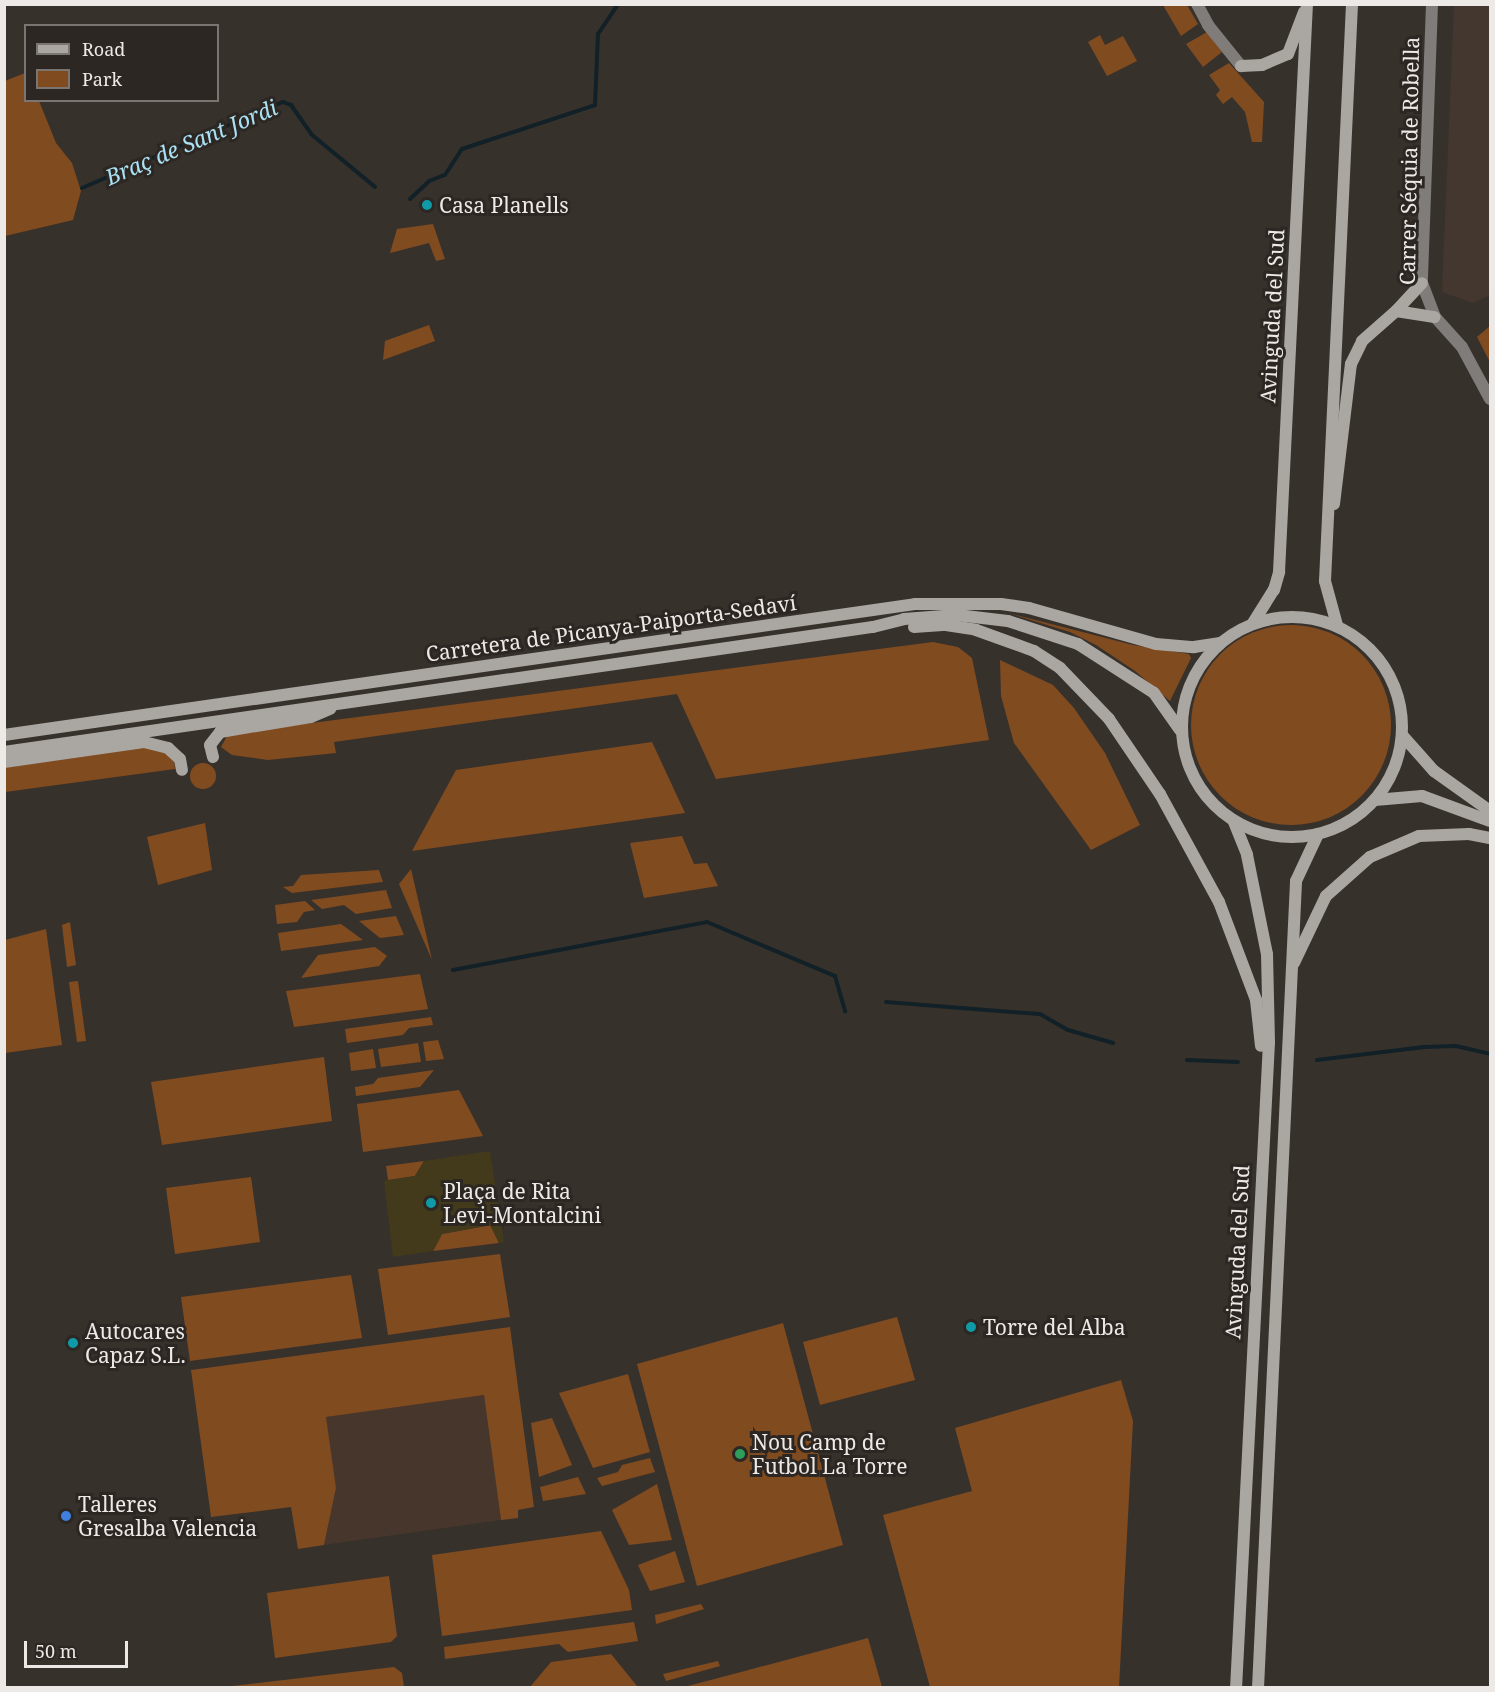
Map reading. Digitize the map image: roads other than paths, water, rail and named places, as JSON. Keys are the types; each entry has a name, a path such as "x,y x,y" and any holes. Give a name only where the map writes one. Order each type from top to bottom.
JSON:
{"main road":[{"path":"1337,625 1325,581 1352,4"},
{"path":"1241,66 1262,65 1288,54 1307,5"},
{"name":"Avinguda del Sud","path":"1253,623 1274,590 1279,572 1307,5"},
{"path":"1327,528 1339,483 1351,363 1362,341 1396,311 1422,283"},
{"path":"1396,311 1435,317"},
{"name":"Carretera de Picanya-Paiporta-Sedaví","path":"4,735 915,604 1001,604 1049,613 1156,644 1194,647 1220,643"},
{"name":"Carretera de Picanya-Paiporta-Sedaví","path":"4,752 873,627 904,619 957,615 1008,621 1040,629 1098,655 1154,693 1180,730"},
{"path":"1281,616 1310,617 1337,625 1366,644 1387,670 1400,701 1402,735 1394,770 1375,800 1349,822 1318,834 1289,838 1261,833 1234,822 1206,798 1192,774 1180,730 1184,700 1195,672 1220,643 1253,623 1281,616"},
{"path":"873,627 946,625 1005,638 1034,651 1086,692 1160,794 1219,903 1256,1000 1262,1041 1256,1263"},
{"path":"213,757 210,745 219,732 311,717 344,703"},
{"path":"1402,735 1434,771 1491,811"},
{"path":"4,762 144,742 168,748 180,759 182,770"},
{"path":"1375,800 1422,796 1491,821"},
{"name":"Avinguda del Sud","path":"1234,822 1248,855 1267,954 1269,1042 1236,1688"},
{"name":"Avinguda del Sud","path":"1258,1688 1296,881 1318,834"},
{"path":"1291,972 1326,896 1370,857 1419,836 1469,834 1491,838"}],"street":[{"path":"1197,4 1208,25 1241,66"},
{"name":"Carrer Séquia de Robella","path":"1432,4 1422,283 1435,317 1461,347 1491,399"}],"waterway":[{"name":"Braç de Sant Jordi","path":"410,199 429,181 445,175 462,149 595,105 598,34 618,4"},
{"name":"Braç de Sant Jordi","path":"82,188 283,102 291,105 311,134 375,187"},
{"path":"453,970 707,922 835,976 845,1012"},
{"path":"886,1002 1040,1014 1068,1030 1113,1043"},
{"path":"1317,1060 1424,1047 1456,1046 1490,1054"},
{"path":"1187,1060 1238,1062"}],"place":[{"name":"Casa Planells","path":"427,205"},
{"name":"Plaça de Rita Levi-Montalcini","path":"431,1203"},
{"name":"Torre del Alba","path":"971,1327"},
{"name":"Autocares Capaz S.L.","path":"73,1343"},
{"name":"Nou Camp de Futbol La Torre","path":"740,1454"},
{"name":"Talleres Gresalba Valencia","path":"66,1516"}]}
